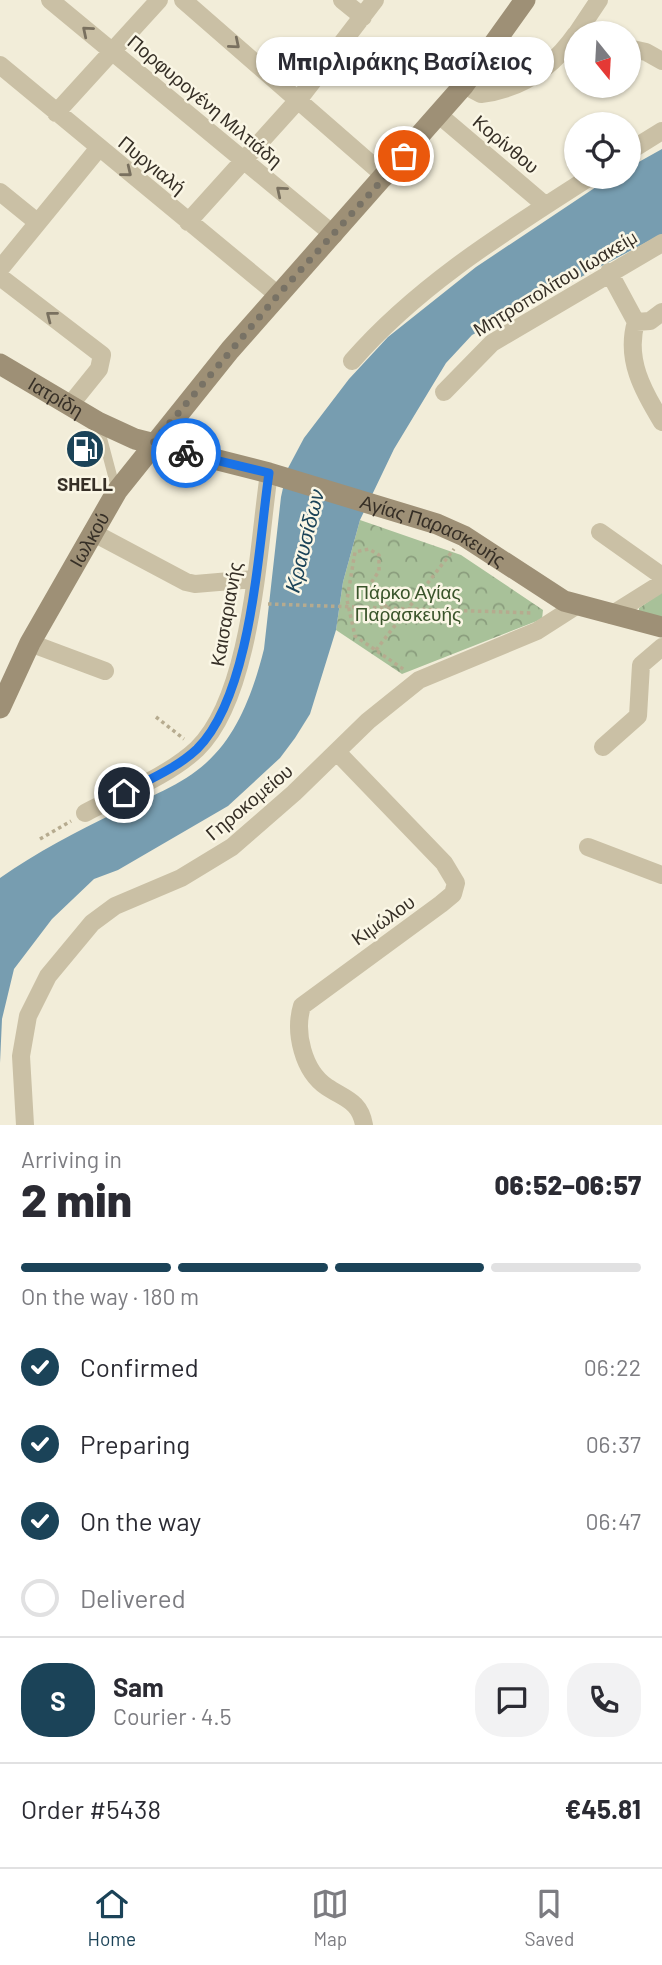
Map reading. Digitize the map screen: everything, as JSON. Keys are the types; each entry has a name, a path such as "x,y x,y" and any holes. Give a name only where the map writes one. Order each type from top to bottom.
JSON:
{"main road":[{"name":"Ιωλκού","path":"1,704 30,643 92,532 117,491 152,444 278,295 439,115 526,0"},
{"name":"Ιατρίδη","path":"0,364 98,422 152,444"},
{"name":"Αγίας Παρασκευής","path":"152,444 274,474 437,524 464,536 551,594 576,606 662,627"}],"street":[{"name":"Πορφυρογένη Μιλτιάδη","path":"50,0 334,235"},
{"path":"56,113 159,0"},
{"path":"183,0 386,177"},
{"path":"342,0 363,17"},
{"path":"188,222 299,99 375,0"},
{"path":"586,21 599,0"},
{"path":"464,85 481,94 512,86 550,66 564,51"},
{"path":"641,51 662,61"},
{"name":"Πυργιαλή","path":"0,65 98,149 278,295"},
{"name":"Κορίνθου","path":"439,115 545,205"},
{"path":"641,144 662,131"},
{"path":"0,269 98,149"},
{"path":"352,361 378,331 414,299 571,189"},
{"path":"0,192 37,222"},
{"name":"Μητροπολίτου Ιωακείμ","path":"444,392 492,343 662,243"},
{"path":"609,272 636,322 633,334 634,362 642,388 662,422"},
{"path":"0,277 102,355 99,369 70,405"},
{"path":"636,322 650,321 662,312"},
{"name":"Καισαριανής","path":"85,813 167,769 197,749 221,715 232,692 244,649 274,474"},
{"path":"92,532 186,582 195,584 254,579"},
{"path":"600,532 662,576"},
{"path":"611,615 662,583"},
{"name":"Γηροκομείου","path":"25,1125 21,1068 25,1028 39,990 61,958 92,923 115,905 180,878 240,841 368,721 419,680 537,631 576,606"},
{"path":"30,643 104,671"},
{"path":"603,747 638,716 640,665 662,647"},
{"name":"Κιμώλου","path":"337,752 444,863 456,883 453,894 441,905 302,1006 300,1037 310,1067 327,1087 355,1104 364,1125"},
{"path":"589,847 662,875"}],"lane":[{"path":"98,422 117,491"}],"path":[{"path":"376,650 464,536"},
{"path":"388,608 367,589 382,565 379,555 369,549 355,552 347,600 351,606 355,636 419,680"},
{"path":"250,604 545,613"},
{"path":"156,717 197,749"},
{"path":"40,839 85,813"}],"green space":[{"name":"Πάρκο Αγίας Παρασκευής","path":"360,520 461,555 543,610 542,619 402,674 336,630 343,582"},
{"path":"662,592 662,622 639,611 639,608"}],"water":[{"name":"Κραυσίδων","path":"662,149 662,234 472,335 446,363 394,449 360,520 343,582 336,630 310,714 295,738 280,758 228,806 118,870 94,879 52,919 14,969 2,1019 0,1063 0,878 72,834 186,778 206,763 227,739 250,695 264,649 281,497 287,470 304,438 349,379 388,337 476,267 593,189 641,189 641,161"}],"way so far":[{"path":"186,453 152,444 278,295 404,156"}],"place":[{"name":"Μπιρλιράκης Βασίλειος","path":"404,156"},
{"name":"SHELL","path":"85,449"}],"route":[{"path":"124,793 197,749 228,701 244,649 269,473 186,453"}]}
